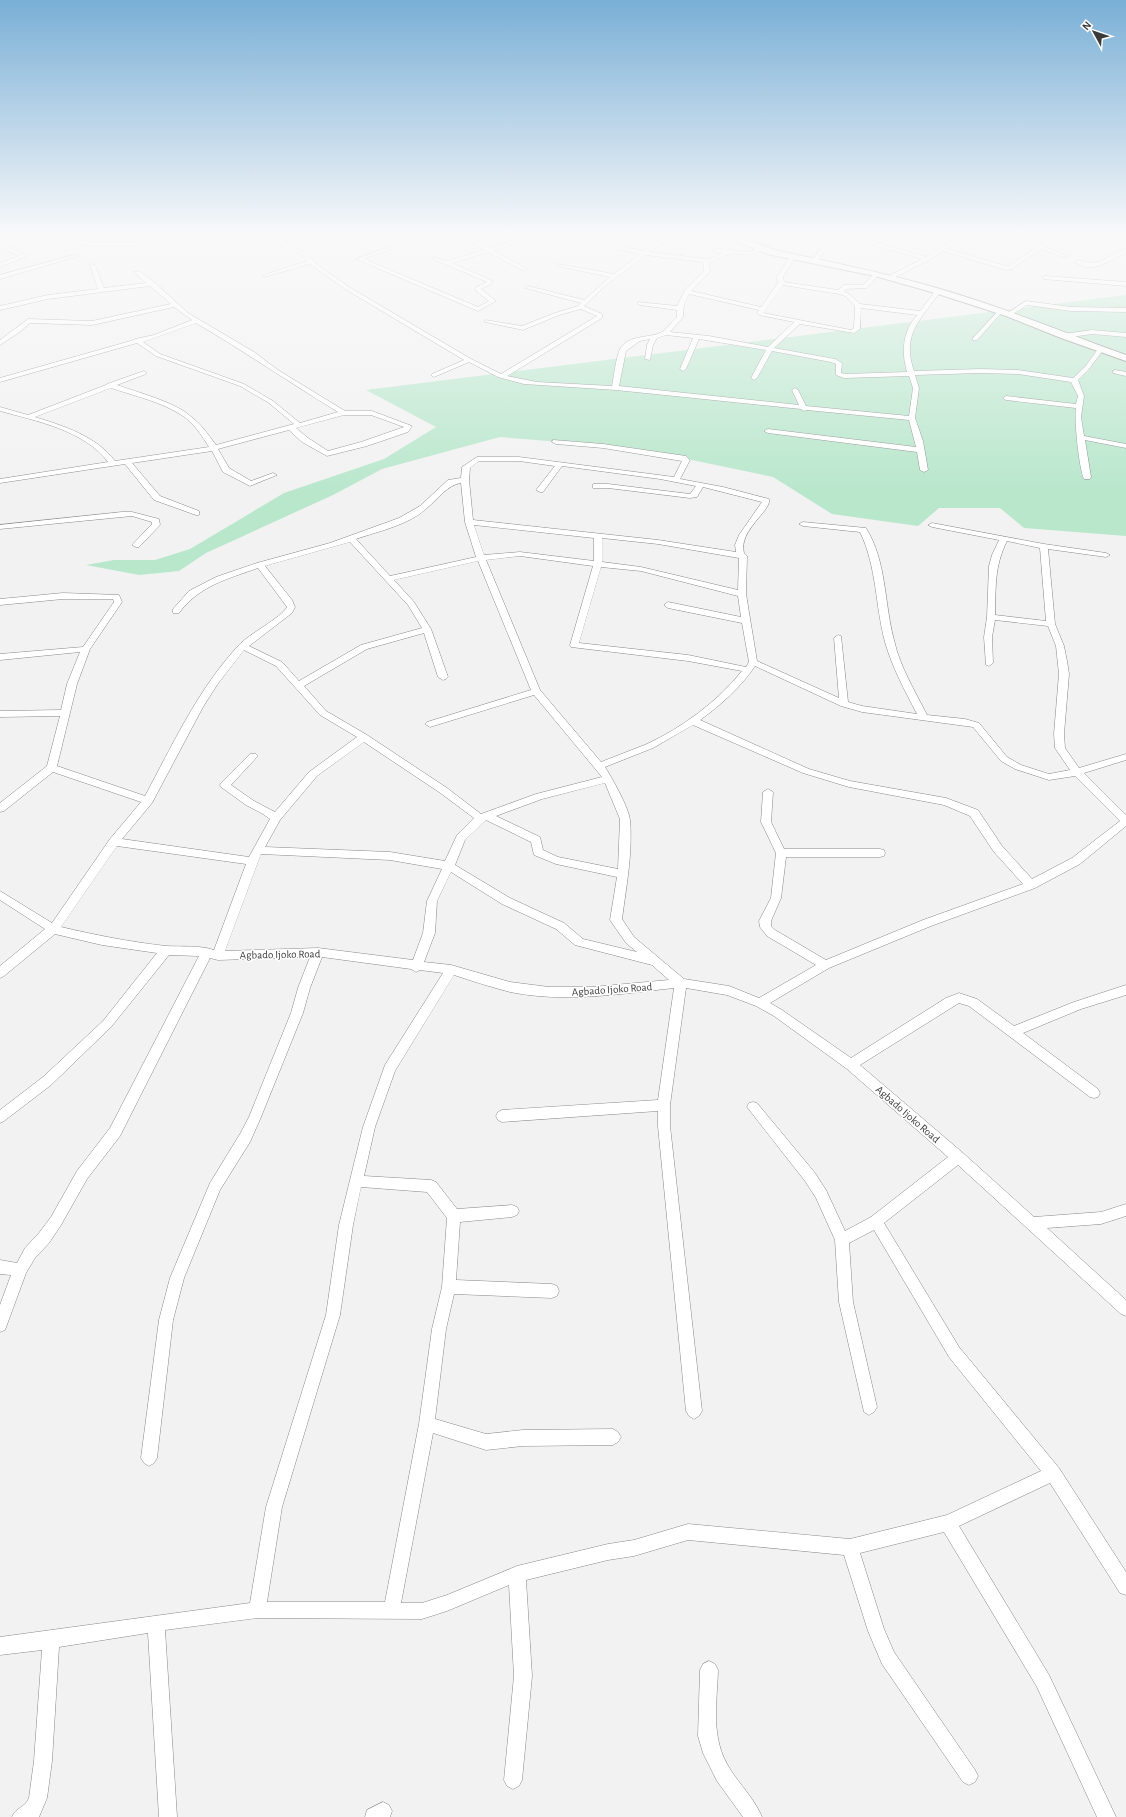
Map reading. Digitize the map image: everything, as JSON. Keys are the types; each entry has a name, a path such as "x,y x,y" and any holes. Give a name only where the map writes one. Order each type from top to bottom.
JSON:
{"main road":[{"path":"1019,319 1100,350 1126,358"}],"street":[{"path":"0,343 19,330 28,321 92,323 112,319"},
{"path":"400,319 470,360 502,376 544,384 614,388 804,409 912,418"},
{"path":"487,321 523,328 545,319"},
{"path":"502,376 597,319"},
{"path":"614,388 623,350 629,344 638,339 654,337 665,333 678,319"},
{"path":"787,319 852,332 857,329 857,319"},
{"path":"916,319 913,323 907,342 906,361 916,388 912,418 924,470"},
{"path":"975,339 998,319"},
{"path":"0,380 137,340 156,336 197,320 240,346 276,372 344,413"},
{"path":"754,378 770,348 799,321"},
{"path":"1064,336 1092,332 1126,335"},
{"path":"665,333 770,348 833,360 839,364 838,374 844,376 890,375 911,372 1003,372 1074,380 1087,368 1100,350"},
{"path":"648,359 650,345 654,337"},
{"path":"683,369 697,337"},
{"path":"137,340 158,355 242,385 271,402 300,426"},
{"path":"434,375 470,360"},
{"path":"1116,372 1126,374"},
{"path":"29,417 109,385 144,373"},
{"path":"1074,380 1081,396 1078,417 1087,477"},
{"path":"109,385 153,399 186,415 194,422 214,448 220,463 226,470 250,484 273,474"},
{"path":"795,390 804,409"},
{"path":"1006,398 1080,406"},
{"path":"0,409 29,417 65,430 93,444 105,452 113,464"},
{"path":"0,418 11,412"},
{"path":"0,481 214,448 344,413 372,413 408,426 407,428 364,444 327,454 305,440 291,428"},
{"path":"768,430 838,441 920,450"},
{"path":"1080,437 1126,446"},
{"path":"556,442 603,446 683,458 686,460 676,480"},
{"path":"599,766 651,745 693,721 723,697 751,666 742,594 743,556 740,554 739,547 751,522 765,507 766,501 723,489 676,480 560,464 519,460 477,459 466,467 465,480 469,522 481,558 522,654 536,691 599,766 608,779 625,819 623,874 616,920 630,940 681,983 664,1105 664,1126 694,1411"},
{"path":"127,462 157,498 196,513"},
{"path":"540,490 560,464"},
{"path":"176,611 185,600 203,587 219,579 260,565 352,538 410,516 423,508 451,482 465,480"},
{"path":"596,486 608,486 690,496 694,494 701,485"},
{"path":"0,527 122,514 132,514 156,521 156,525 136,545"},
{"path":"469,522 667,543 743,556"},
{"path":"803,524 863,530 877,562 887,632 900,672 924,718"},
{"path":"932,525 1044,546 1106,555"},
{"path":"598,535 598,564 574,645 751,666 844,704 862,709 965,722 976,726 983,732 1004,759 1018,767 1049,777 1077,772 1126,757"},
{"path":"352,538 411,604 427,629 443,677"},
{"path":"989,662 988,637 991,617 993,566 1004,539"},
{"path":"760,1003 825,964 927,923 1030,885 1076,861 1126,821 1077,772 1060,748 1059,734 1064,674 1063,661 1060,646 1051,624 1044,546"},
{"path":"388,579 481,558 520,554 656,572 742,594"},
{"path":"0,972 52,929 114,842 148,801 206,693 243,646 289,611 291,607 286,597 260,565"},
{"path":"0,602 63,596 116,597 118,602 86,649 72,684 52,768 0,808"},
{"path":"668,605 713,612 746,621"},
{"path":"991,617 1051,624"},
{"path":"298,686 368,645 427,629"},
{"path":"838,638 844,704"},
{"path":"243,646 279,664 323,713 364,737 483,816 536,840 538,852 562,861 623,874"},
{"path":"0,657 86,649"},
{"path":"430,724 536,691"},
{"path":"0,714 64,713"},
{"path":"693,721 746,746 813,773 849,784 946,802 974,813 998,849 1030,885"},
{"path":"0,1325 20,1270 30,1253 44,1238 56,1221 82,1175 115,1132 213,954 257,850 276,818 313,774 364,737"},
{"path":"253,756 225,785 250,803 267,810 276,818"},
{"path":"52,768 148,801"},
{"path":"416,967 429,933 432,901 449,866 454,851 461,838 483,816 540,796 608,779"},
{"path":"768,792 766,822 781,854 776,898 765,921 766,927 771,933 825,964"},
{"path":"114,842 252,861"},
{"path":"257,850 390,856 449,866 506,901 560,926 579,942 656,962"},
{"path":"781,854 880,853"},
{"name":"Agbado Ijoko Road","path":"0,896 52,929 102,941 166,950 213,954 318,952 416,967 451,970 510,987 549,992 592,992 681,983 713,987 729,991 760,1003 792,1022 851,1065 1033,1223 1126,1309"},
{"path":"0,1117 47,1081 107,1024 166,950"},
{"path":"149,1458 166,1320 177,1278 216,1187 245,1138 255,1117 262,1096 297,1013 304,988 318,952"},
{"path":"257,1610 274,1507 328,1338 333,1315 346,1225 369,1127 389,1069 451,970"},
{"path":"1013,1032 1078,1006 1126,990"},
{"path":"851,1065 950,1002 959,998 973,1002 1094,1093"},
{"path":"502,1116 664,1105"},
{"path":"753,1107 810,1177 821,1194 842,1240 846,1302 869,1407"},
{"path":"842,1240 876,1221 958,1157"},
{"path":"356,1181 431,1186 454,1216 449,1287 439,1329 427,1424 391,1612"},
{"path":"1033,1223 1101,1218 1126,1210"},
{"path":"454,1216 512,1211"},
{"path":"876,1221 954,1352 1053,1474 1126,1587"},
{"path":"0,1268 20,1270"},
{"path":"449,1287 552,1291"},
{"path":"427,1424 486,1442 523,1438 612,1437"},
{"path":"0,1646 257,1610 391,1612 422,1610 447,1603 518,1574 608,1552 634,1548 688,1532 850,1546 948,1523 1053,1474"},
{"path":"948,1523 1043,1680 1107,1817"},
{"path":"850,1546 876,1631 888,1658 969,1776"},
{"path":"513,1780 523,1676 518,1574"},
{"path":"156,1623 168,1817"},
{"path":"21,1817 32,1810 38,1798 43,1761 51,1640"},
{"path":"709,1670 707,1736 712,1753 723,1775 744,1802 753,1817"}],"green space":[{"path":"936,319 1126,319 1126,536 1024,528 1000,508 939,508 918,526 832,514 773,477 634,448 500,437 382,469 333,495 206,553 179,571 139,575 86,565 114,560 155,560 190,549 284,493 384,459 436,427 366,390"}]}
